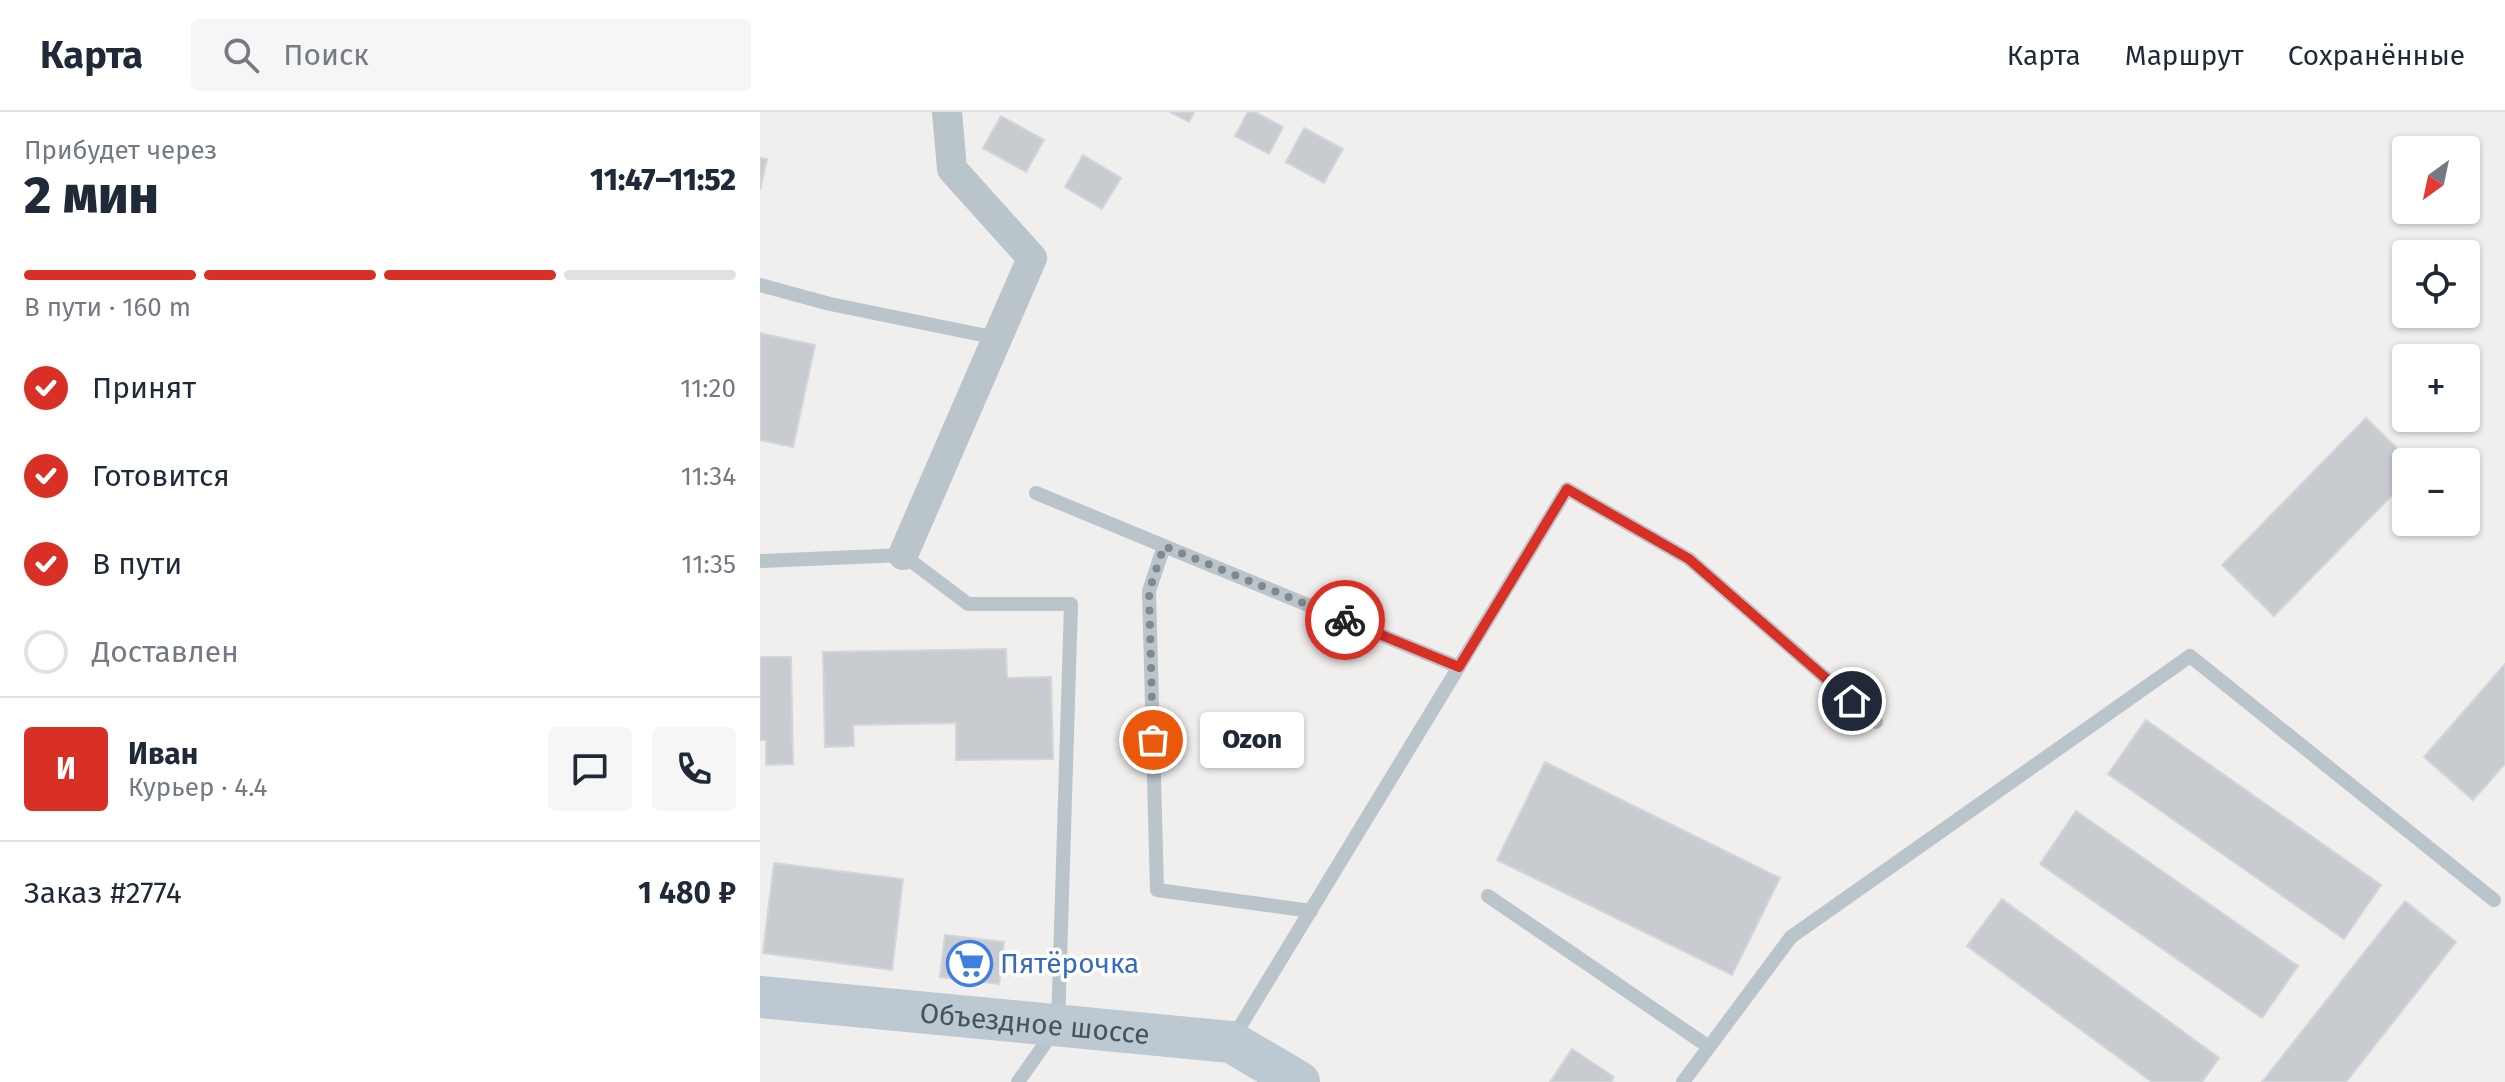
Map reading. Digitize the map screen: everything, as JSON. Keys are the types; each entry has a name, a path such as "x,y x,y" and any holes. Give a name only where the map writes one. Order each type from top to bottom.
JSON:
{"main road":[{"name":"Объездное шоссе","path":"760,997 1231,1042 1299,1082"}],"street":[{"path":"903,555 1032,258 952,169 947,112"}],"lane":[{"path":"760,285 830,304 997,338"},
{"path":"1231,1042 1567,489 1689,559 1876,722"},
{"path":"1036,493 1459,667"},
{"path":"1164,546 1149,591 1157,890 1311,911"},
{"path":"760,561 903,555 968,604 1071,604 1058,1025 1018,1082"},
{"path":"1683,1082 1791,937 2190,656 2494,900"},
{"path":"1488,896 1709,1047"}],"building":[{"path":"1170,112 1194,112 1189,122"},
{"path":"1248,112 1255,112 1283,127 1269,154 1235,136"},
{"path":"1001,116 1044,140 1026,172 983,148"},
{"path":"1304,128 1343,149 1324,183 1286,162"},
{"path":"1083,155 1121,178 1102,209 1065,187"},
{"path":"760,158 767,159 760,190"},
{"path":"760,333 815,345 793,447 760,440"},
{"path":"2366,418 2397,448 2392,448 2392,495 2274,616 2222,565"},
{"path":"1006,649 1007,678 1051,677 1053,759 956,760 956,723 853,725 854,746 825,747 823,652"},
{"path":"760,657 791,657 793,764 766,765 766,740 760,740"},
{"path":"2505,664 2505,764 2473,800 2424,757"},
{"path":"2146,720 2381,885 2344,939 2108,774"},
{"path":"1545,762 1780,878 1732,975 1497,860"},
{"path":"2076,811 2298,966 2262,1018 2040,864"},
{"path":"774,863 903,879 892,970 763,953"},
{"path":"2002,899 2219,1058 2202,1082 2152,1082 1967,946"},
{"path":"2405,901 2456,942 2346,1082 2262,1082"},
{"path":"945,935 1004,942 999,984 940,977"},
{"path":"1572,1049 1614,1077 1611,1082 1550,1082"}],"way so far":[{"path":"1153,740 1149,591 1164,546 1345,620"}],"place":[{"name":"Ozon","path":"1153,740"},
{"name":"Пятёрочка","path":"969,963"}],"route":[{"path":"1345,620 1459,667 1567,489 1689,559 1852,701"}]}
